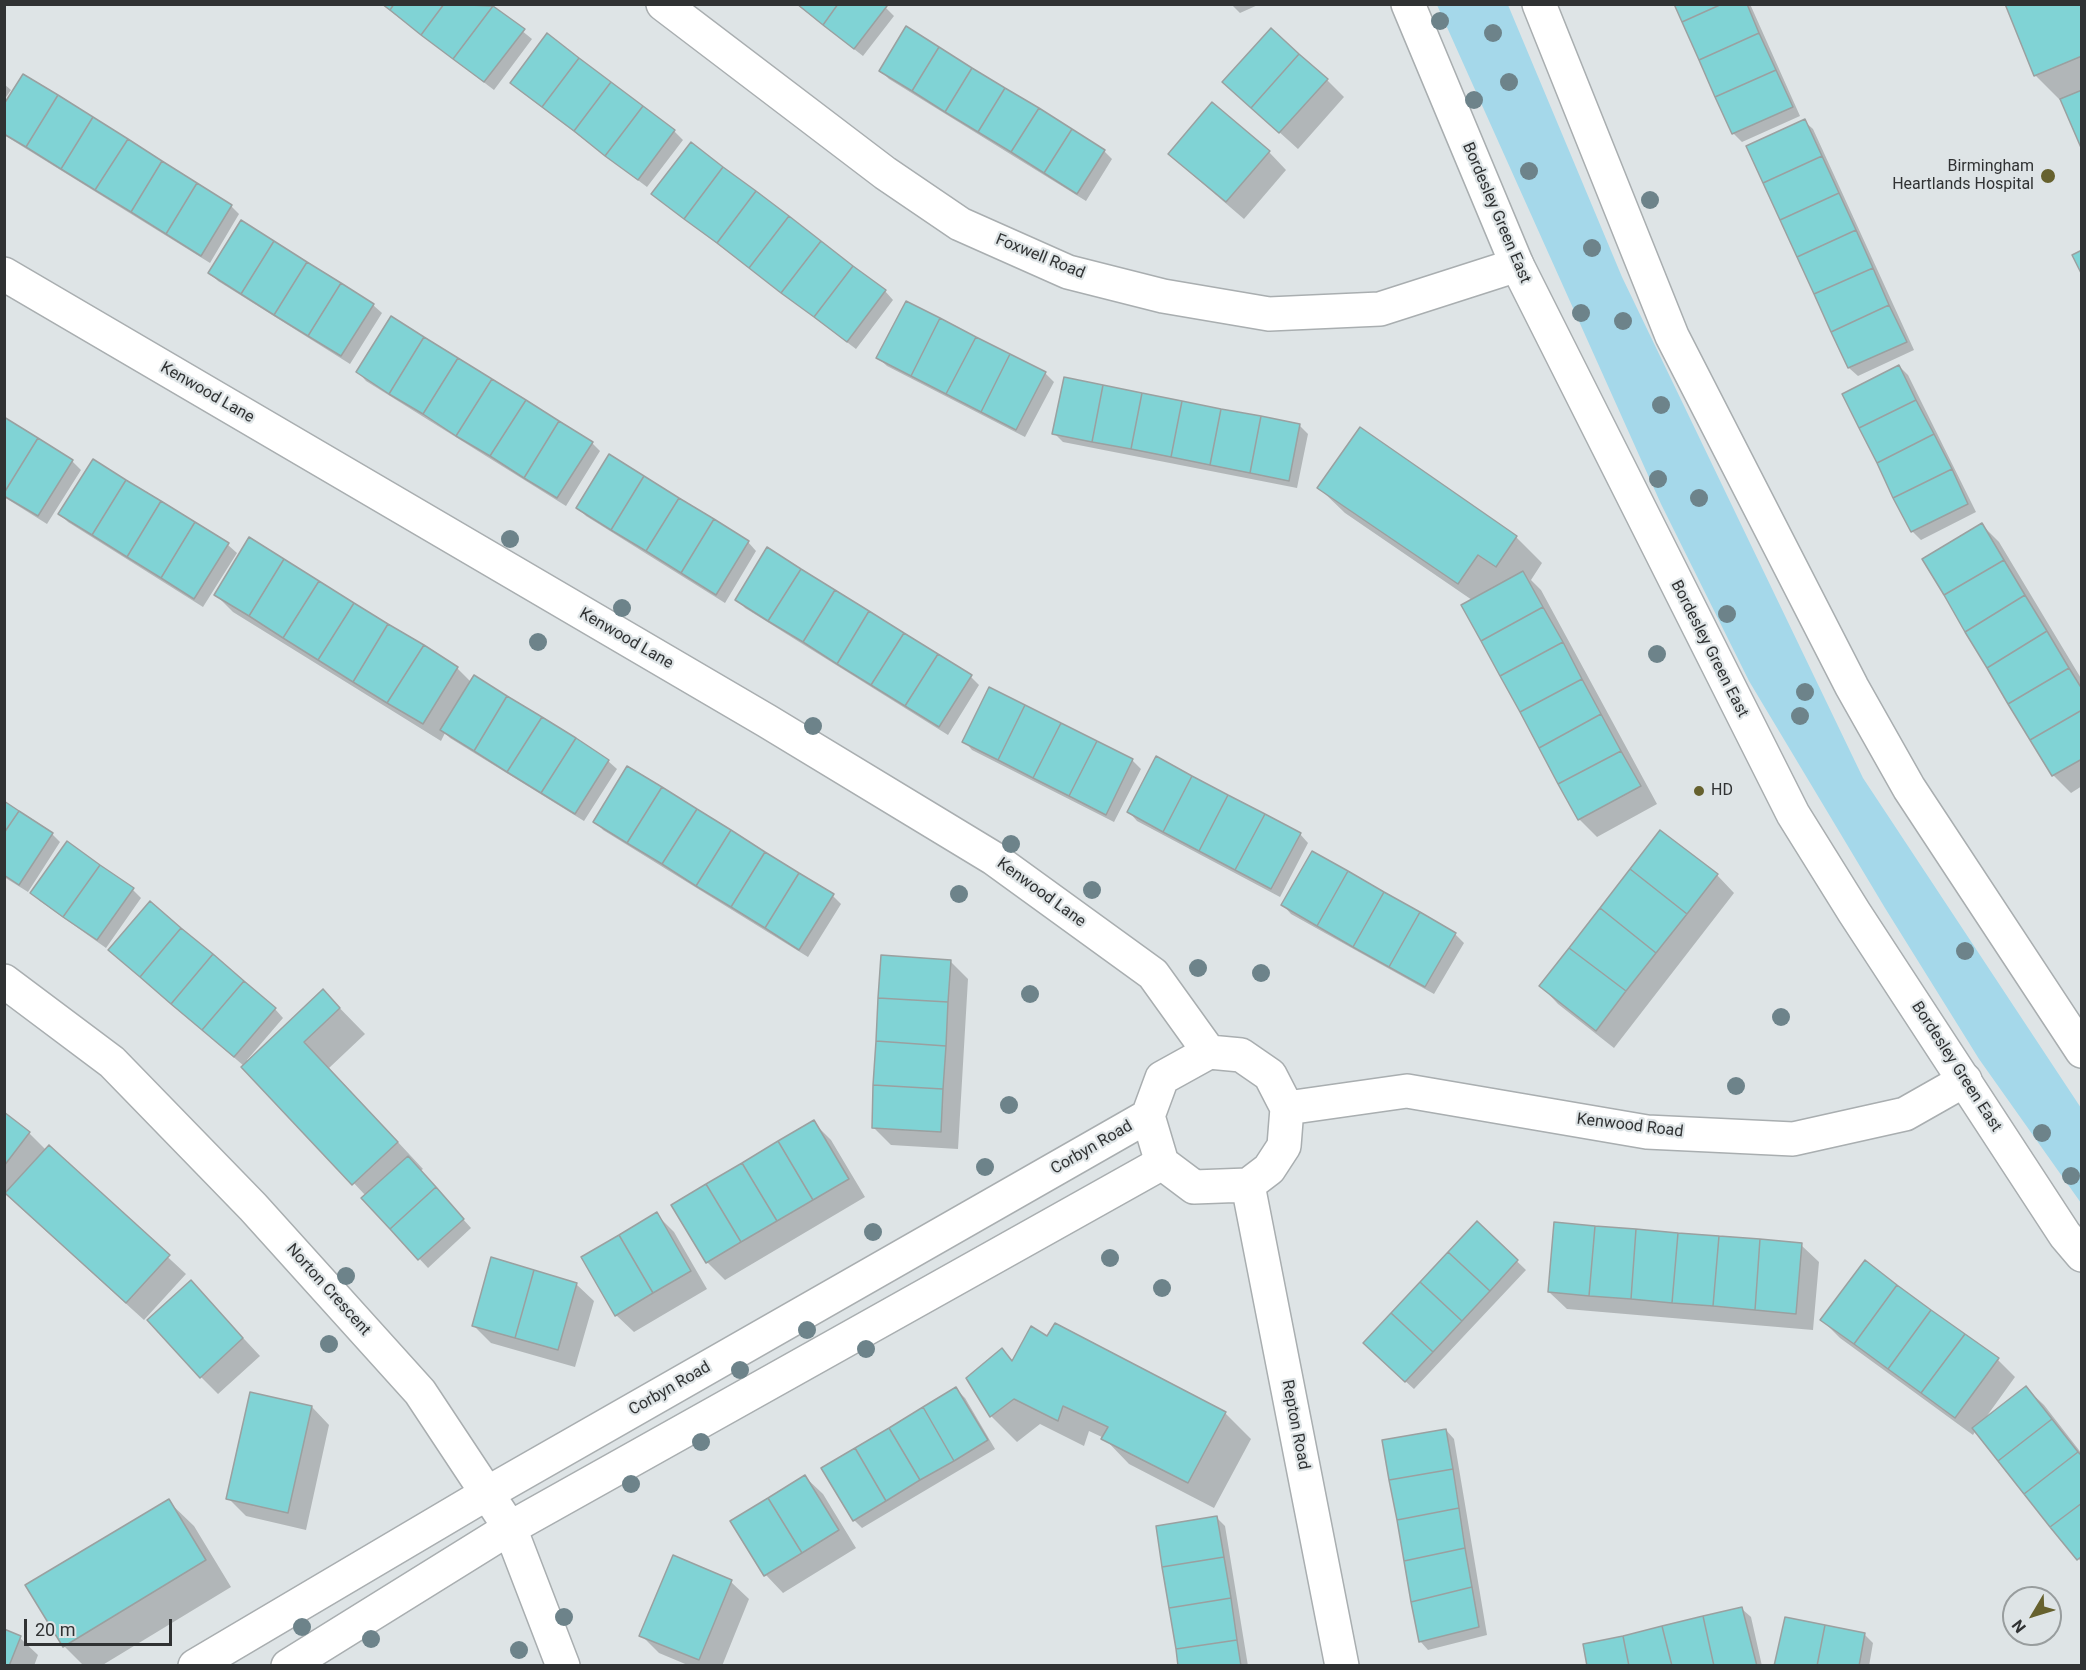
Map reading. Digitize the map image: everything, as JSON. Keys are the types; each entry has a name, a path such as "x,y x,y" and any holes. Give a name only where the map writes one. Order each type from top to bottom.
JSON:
{"street":[{"name":"Foxwell Road","path":"663,4 885,173 960,224 1068,272 1163,296 1269,314 1380,309 1517,265"},
{"name":"Bordesley Green East","path":"1408,4 1517,265 1792,814 2065,1234 2082,1255"},
{"path":"1539,4 1672,336 1852,687 1910,788 2082,1051"},
{"name":"Kenwood Lane","path":"4,274 767,721 993,858 1153,974 1209,1052"},
{"name":"Norton Crescent","path":"4,981 112,1062 254,1207 420,1392 510,1528 563,1665"},
{"path":"1209,1052 1241,1055 1270,1075 1287,1108 1284,1146 1269,1169 1248,1185 1194,1187 1162,1163 1148,1116 1162,1078 1209,1052"},
{"name":"Kenwood Road","path":"1287,1108 1407,1091 1647,1132 1793,1139 1905,1114 1965,1080"},
{"name":"Corbyn Road","path":"195,1665 486,1494 1148,1116"},
{"path":"288,1665 510,1528 1162,1163"},
{"name":"Repton Road","path":"1248,1185 1342,1665"}],"shaded area":[{"path":"1437,5 1508,5 1622,277 1863,778 2081,1108 2081,1203 1979,1059 1885,908 1749,681 1661,504"}],"building":[{"path":"382,4 394,4 390,10"},
{"path":"394,4 444,4 421,35 390,10"},
{"path":"444,4 493,6 453,59 421,35"},
{"path":"797,4 838,4 823,25"},
{"path":"838,4 885,4 887,6 854,49 823,25"},
{"path":"1674,4 1722,4 1682,22"},
{"path":"1722,4 1747,4 1759,33 1699,60 1682,22"},
{"path":"2005,4 2082,4 2082,56 2034,76"},
{"path":"493,6 525,29 484,82 453,59"},
{"path":"906,26 939,47 912,91 879,71"},
{"path":"1271,28 1299,54 1251,108 1222,82"},
{"path":"547,33 579,58 542,107 510,83"},
{"path":"1759,33 1776,70 1715,97 1699,60"},
{"path":"939,47 972,68 945,112 912,91"},
{"path":"1299,54 1328,79 1279,133 1251,108"},
{"path":"579,58 611,82 574,131 542,107"},
{"path":"972,68 1005,88 978,132 945,112"},
{"path":"1776,70 1793,107 1732,134 1715,97"},
{"path":"23,74 58,95 26,147 4,134 4,104"},
{"path":"611,82 643,106 605,156 574,131"},
{"path":"1005,88 1039,108 1011,152 978,132"},
{"path":"2082,90 2082,150 2060,99"},
{"path":"58,95 93,117 61,169 26,147"},
{"path":"1212,102 1270,151 1226,202 1168,154"},
{"path":"643,106 675,130 638,180 605,156"},
{"path":"1039,108 1072,129 1044,173 1011,152"},
{"path":"93,117 128,139 95,190 61,169"},
{"path":"1805,119 1822,156 1763,183 1746,146"},
{"path":"1072,129 1105,150 1077,194 1044,173"},
{"path":"128,139 162,161 131,212 95,190"},
{"path":"691,142 723,167 684,219 651,194"},
{"path":"1822,156 1839,193 1780,220 1763,183"},
{"path":"162,161 197,183 166,234 131,212"},
{"path":"723,167 756,191 717,243 684,219"},
{"path":"197,183 232,205 201,256 166,234"},
{"path":"756,191 789,216 749,268 717,243"},
{"path":"1839,193 1856,230 1797,257 1780,220"},
{"path":"789,216 821,241 781,293 749,268"},
{"path":"241,220 274,241 241,294 208,273"},
{"path":"1856,230 1873,268 1814,294 1797,257"},
{"path":"274,241 307,262 274,315 241,294"},
{"path":"821,241 853,266 814,317 781,293"},
{"path":"2082,250 2082,275 2072,255"},
{"path":"307,262 341,283 308,336 274,315"},
{"path":"853,266 886,290 847,342 814,317"},
{"path":"1873,268 1889,305 1831,332 1814,294"},
{"path":"341,283 374,304 341,356 308,336"},
{"path":"906,301 940,318 911,376 876,358"},
{"path":"1889,305 1907,342 1848,368 1831,332"},
{"path":"391,316 424,337 389,394 356,372"},
{"path":"940,318 976,337 946,394 911,376"},
{"path":"424,337 458,358 423,414 389,394"},
{"path":"976,337 1010,354 981,412 946,394"},
{"path":"1010,354 1046,372 1016,430 981,412"},
{"path":"458,358 492,379 456,436 423,414"},
{"path":"1899,365 1916,400 1859,428 1842,394"},
{"path":"1064,377 1103,385 1092,442 1052,434"},
{"path":"492,379 526,400 490,456 456,436"},
{"path":"1103,385 1142,393 1131,449 1092,442"},
{"path":"1142,393 1182,401 1171,457 1131,449"},
{"path":"526,400 559,421 524,478 490,456"},
{"path":"1916,400 1934,434 1877,463 1859,428"},
{"path":"1182,401 1221,409 1210,465 1171,457"},
{"path":"1221,409 1261,416 1250,473 1210,465"},
{"path":"1261,416 1300,424 1289,481 1250,473"},
{"path":"4,417 38,438 4,493"},
{"path":"559,421 593,442 557,498 524,478"},
{"path":"1360,427 1517,536 1496,567 1478,555 1458,584 1317,488"},
{"path":"1934,434 1952,469 1893,498 1877,463"},
{"path":"38,438 73,460 38,516 4,496 4,493"},
{"path":"609,454 644,476 611,530 576,508"},
{"path":"93,459 126,480 92,535 58,514"},
{"path":"1952,469 1968,504 1911,532 1893,498"},
{"path":"644,476 679,498 646,551 611,530"},
{"path":"126,480 161,501 127,557 92,535"},
{"path":"679,498 714,519 681,573 646,551"},
{"path":"161,501 195,522 161,578 127,557"},
{"path":"714,519 749,541 716,595 681,573"},
{"path":"195,522 229,543 194,599 161,578"},
{"path":"1982,523 2004,560 1944,595 1922,559"},
{"path":"249,537 284,559 249,616 214,595"},
{"path":"767,547 801,569 768,621 735,600"},
{"path":"284,559 319,581 283,638 249,616"},
{"path":"2004,560 2025,595 1965,632 1944,595"},
{"path":"801,569 835,590 803,642 768,621"},
{"path":"1523,571 1543,607 1481,641 1461,605"},
{"path":"319,581 354,603 318,660 283,638"},
{"path":"835,590 869,611 837,664 803,642"},
{"path":"2025,595 2047,631 1987,668 1965,632"},
{"path":"354,603 388,624 353,682 318,660"},
{"path":"1543,607 1563,642 1500,676 1481,641"},
{"path":"869,611 904,633 871,685 837,664"},
{"path":"388,624 424,645 387,703 353,682"},
{"path":"2047,631 2069,668 2008,704 1987,668"},
{"path":"904,633 938,654 905,706 871,685"},
{"path":"1563,642 1582,679 1520,712 1500,676"},
{"path":"424,645 458,667 423,724 387,703"},
{"path":"938,654 972,675 939,727 905,706"},
{"path":"2069,668 2082,689 2082,710 2030,740 2008,704"},
{"path":"474,675 507,696 474,751 440,730"},
{"path":"1582,679 1601,714 1539,748 1520,712"},
{"path":"989,687 1025,705 998,760 962,742"},
{"path":"507,696 542,717 507,772 474,751"},
{"path":"1025,705 1061,723 1033,778 998,760"},
{"path":"2082,710 2082,759 2052,776 2030,740"},
{"path":"1601,714 1621,751 1558,784 1539,748"},
{"path":"542,717 576,738 541,793 507,772"},
{"path":"1061,723 1097,741 1069,796 1033,778"},
{"path":"576,738 609,760 575,814 541,793"},
{"path":"1097,741 1133,759 1106,815 1069,796"},
{"path":"1621,751 1641,786 1578,820 1558,784"},
{"path":"1156,756 1192,776 1163,832 1127,812"},
{"path":"627,766 662,787 627,843 593,822"},
{"path":"1192,776 1228,795 1199,851 1163,832"},
{"path":"662,787 697,809 662,864 627,843"},
{"path":"1228,795 1265,814 1235,870 1199,851"},
{"path":"4,801 19,811 4,833"},
{"path":"697,809 731,830 696,886 662,864"},
{"path":"19,811 53,833 19,885 4,875 4,833"},
{"path":"1265,814 1301,833 1271,889 1235,870"},
{"path":"731,830 765,852 731,907 696,886"},
{"path":"1660,830 1718,874 1687,914 1630,869"},
{"path":"67,841 100,865 63,917 30,893"},
{"path":"1312,851 1348,871 1317,926 1281,905"},
{"path":"765,852 799,873 765,928 731,907"},
{"path":"100,865 134,888 97,940 63,917"},
{"path":"1630,869 1687,914 1656,953 1600,908"},
{"path":"1348,871 1384,892 1353,947 1317,926"},
{"path":"799,873 834,894 799,950 765,928"},
{"path":"1384,892 1420,912 1389,967 1353,947"},
{"path":"150,901 181,928 140,977 108,950"},
{"path":"1600,908 1656,953 1626,991 1569,948"},
{"path":"1420,912 1456,933 1425,987 1389,967"},
{"path":"181,928 213,954 171,1004 140,977"},
{"path":"1569,948 1626,991 1596,1031 1539,986"},
{"path":"213,954 244,981 202,1030 171,1004"},
{"path":"881,955 951,960 948,1002 878,998"},
{"path":"244,981 276,1008 234,1057 202,1030"},
{"path":"323,989 340,1008 304,1042 398,1142 352,1185 241,1067"},
{"path":"878,998 948,1002 946,1046 876,1041"},
{"path":"876,1041 946,1046 943,1089 873,1085"},
{"path":"873,1085 943,1089 941,1132 872,1128"},
{"path":"4,1112 30,1132 4,1166"},
{"path":"814,1120 849,1179 813,1200 778,1141"},
{"path":"778,1141 813,1200 777,1221 742,1163"},
{"path":"49,1145 170,1255 126,1303 5,1193"},
{"path":"408,1156 436,1187 390,1229 361,1198"},
{"path":"742,1163 777,1221 741,1242 706,1184"},
{"path":"706,1184 741,1242 706,1263 671,1205"},
{"path":"436,1187 464,1219 418,1260 390,1229"},
{"path":"657,1212 691,1271 653,1293 619,1235"},
{"path":"1477,1221 1518,1260 1490,1291 1448,1252"},
{"path":"1554,1222 1595,1226 1589,1296 1548,1292"},
{"path":"1595,1226 1636,1229 1631,1299 1589,1296"},
{"path":"1636,1229 1678,1233 1672,1303 1631,1299"},
{"path":"1678,1233 1719,1236 1713,1306 1672,1303"},
{"path":"619,1235 653,1293 615,1316 581,1257"},
{"path":"1719,1236 1760,1239 1755,1310 1713,1306"},
{"path":"1760,1239 1802,1243 1796,1314 1755,1310"},
{"path":"1448,1252 1490,1291 1462,1321 1420,1282"},
{"path":"491,1257 534,1270 515,1338 472,1326"},
{"path":"1865,1260 1897,1285 1854,1344 1820,1320"},
{"path":"534,1270 577,1283 558,1350 515,1338"},
{"path":"191,1280 243,1338 200,1378 147,1320"},
{"path":"1420,1282 1462,1321 1433,1352 1391,1313"},
{"path":"1897,1285 1931,1310 1888,1369 1854,1344"},
{"path":"1931,1310 1965,1334 1921,1393 1888,1369"},
{"path":"1391,1313 1433,1352 1405,1382 1363,1343"},
{"path":"1055,1323 1226,1412 1188,1483 1101,1439 1108,1427 1063,1406 1058,1421 1014,1399 990,1417 966,1378 1002,1348 1012,1361 1031,1326 1047,1336"},
{"path":"1965,1334 1999,1358 1955,1418 1921,1393"},
{"path":"2026,1386 2052,1419 1998,1461 1972,1428"},
{"path":"956,1387 988,1440 954,1461 923,1407"},
{"path":"250,1392 312,1406 288,1513 226,1499"},
{"path":"923,1407 954,1461 920,1480 889,1428"},
{"path":"2052,1419 2078,1452 2024,1494 1998,1461"},
{"path":"889,1428 920,1480 886,1501 855,1448"},
{"path":"1446,1429 1453,1469 1389,1480 1382,1440"},
{"path":"855,1448 886,1501 853,1521 821,1468"},
{"path":"2078,1452 2082,1456 2082,1503 2050,1527 2024,1494"},
{"path":"1453,1469 1459,1508 1397,1520 1389,1480"},
{"path":"805,1475 839,1530 802,1553 768,1498"},
{"path":"768,1498 802,1553 764,1576 730,1521"},
{"path":"169,1499 206,1560 63,1647 25,1585"},
{"path":"2082,1503 2082,1556 2077,1560 2050,1527"},
{"path":"1459,1508 1465,1548 1404,1561 1397,1520"},
{"path":"1217,1516 1224,1557 1162,1567 1156,1526"},
{"path":"1465,1548 1472,1587 1411,1602 1404,1561"},
{"path":"673,1555 732,1580 699,1660 639,1636"},
{"path":"1224,1557 1231,1598 1169,1608 1162,1567"},
{"path":"1472,1587 1479,1627 1419,1642 1411,1602"},
{"path":"1231,1598 1237,1640 1176,1649 1169,1608"},
{"path":"1742,1607 1757,1666 1714,1666 1703,1616"},
{"path":"1703,1616 1714,1666 1672,1666 1662,1626"},
{"path":"1785,1617 1825,1625 1817,1666 1774,1666"},
{"path":"1825,1625 1865,1633 1859,1666 1817,1666"},
{"path":"1662,1626 1672,1666 1629,1666 1623,1636"},
{"path":"4,1629 21,1636 9,1666 4,1666"},
{"path":"1623,1636 1629,1666 1587,1666 1583,1644"},
{"path":"1237,1640 1241,1666 1178,1666 1176,1649"}],"place":[{"name":"Birmingham Heartlands Hospital","path":"2048,176"},
{"name":"HD","path":"1699,791"}]}
